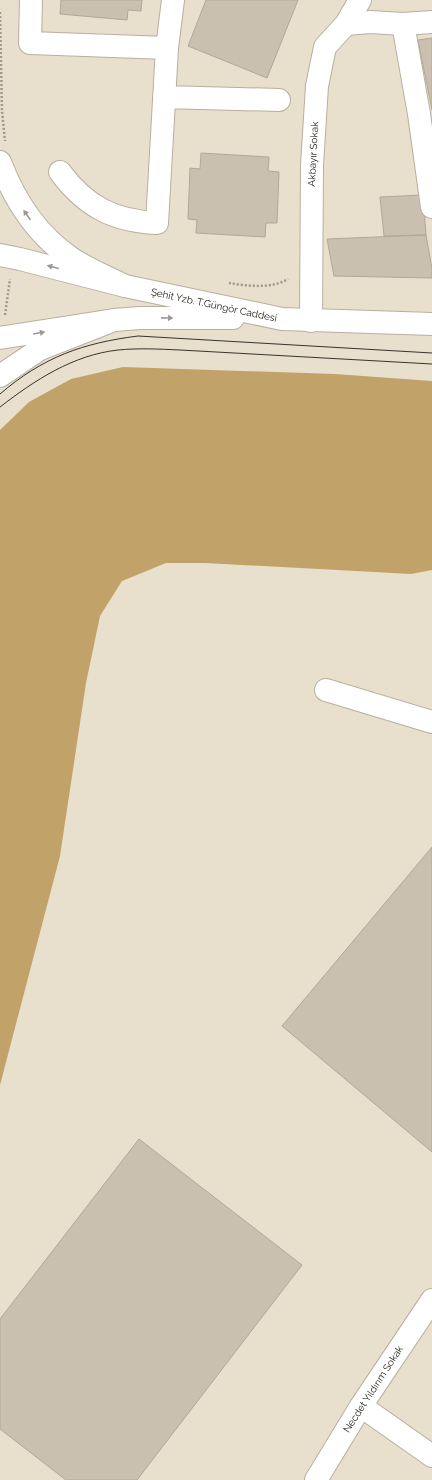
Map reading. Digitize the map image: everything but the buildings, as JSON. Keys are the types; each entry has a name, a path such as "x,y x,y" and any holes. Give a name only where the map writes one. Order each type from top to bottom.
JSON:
{"main road":[{"path":"31,0 30,43 167,48"},
{"path":"60,172 70,186 97,208 127,220 157,222 167,48 173,0"},
{"name":"Akbayır Sokak","path":"311,321 312,165 317,86 325,47 346,24 360,0"},
{"path":"346,24 370,22 403,24 432,22"},
{"path":"403,24 419,114 432,208"},
{"path":"164,97 279,100"},
{"path":"0,162 7,179 27,216 50,241 71,258 126,286"},
{"name":"Şehit Yzb. T.Güngör Caddesi","path":"5,264 20,259 126,286 282,319 432,324"},
{"path":"0,338 114,320 140,318 282,319"},
{"path":"0,376 40,349 114,320"},
{"path":"326,690 432,722"},
{"name":"Necdet Yıldırım Sokak","path":"316,1480 361,1406 432,1300"},
{"path":"361,1406 432,1456"}],"path":[{"path":"5,264 5,316"}],"shaded area":[{"path":"123,367 335,374 432,381 432,570 411,574 205,563 166,563 122,581 100,616 86,683 60,856 0,1085 0,430 29,402 71,379"}],"tram line":[{"path":"0,394 32,370 64,354 99,343 138,336 432,353"},
{"path":"0,407 27,387 55,370 86,357 118,350 172,350 432,364"}]}
